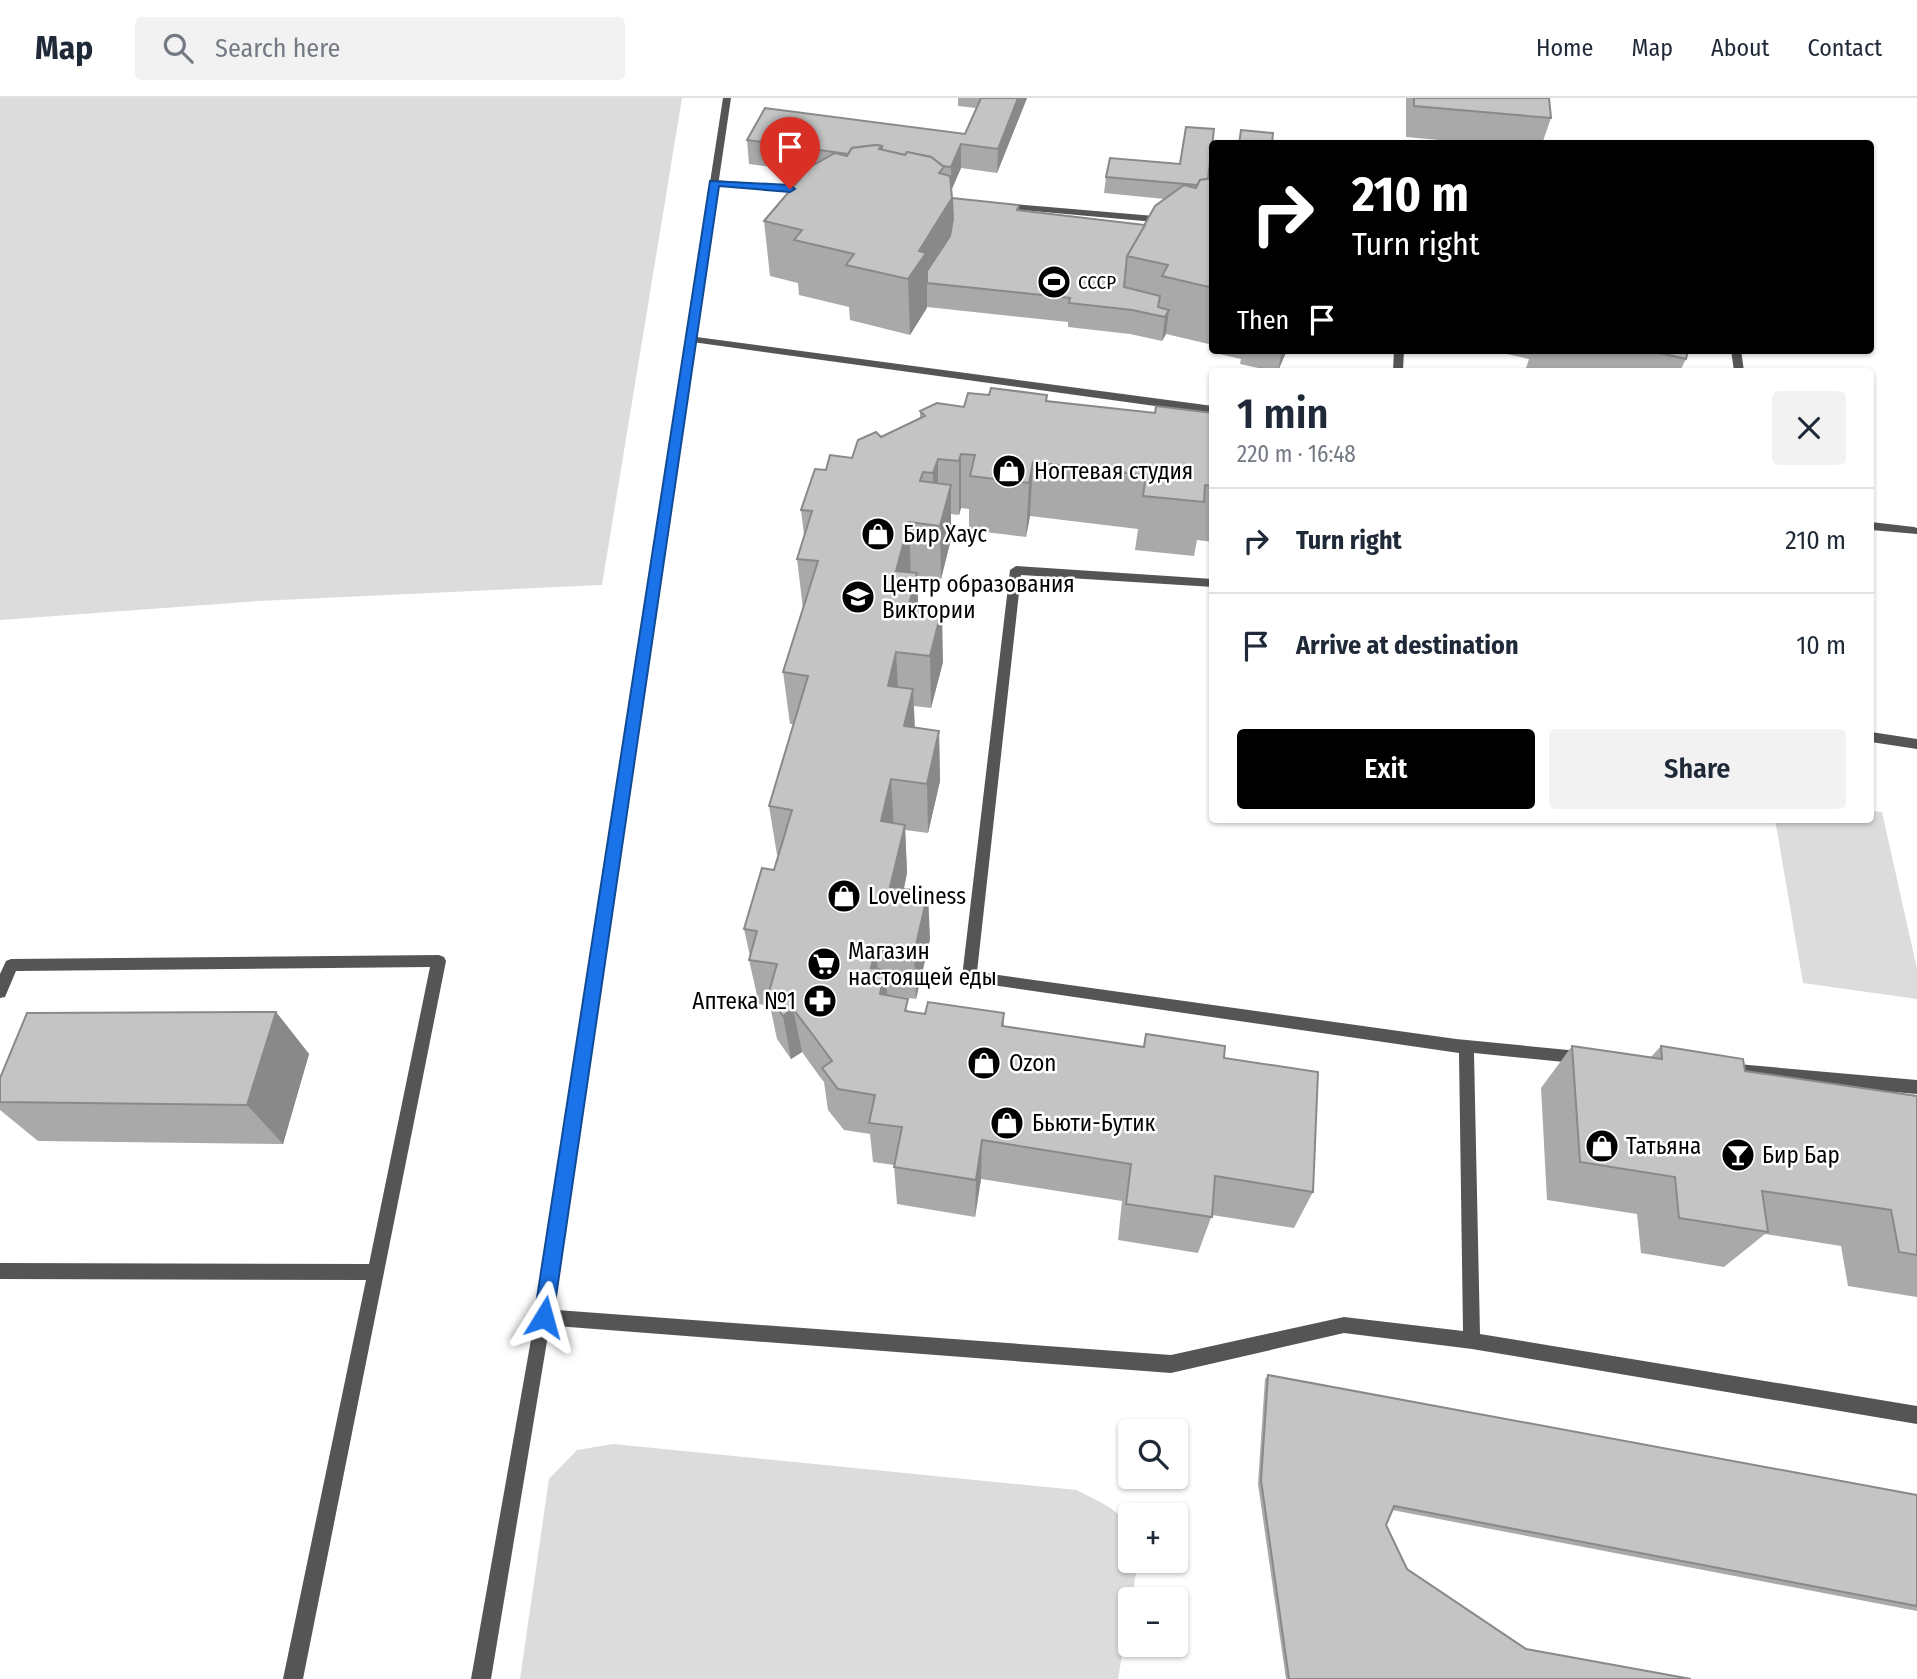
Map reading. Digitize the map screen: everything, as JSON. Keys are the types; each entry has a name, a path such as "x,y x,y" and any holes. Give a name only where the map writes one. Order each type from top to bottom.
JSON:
{"street":[{"path":"481,1679 544,1317 727,98"},
{"path":"714,183 818,191"},
{"path":"995,206 1172,220"},
{"path":"689,339 1209,409"},
{"path":"1874,527 1916,535"},
{"path":"1209,583 1016,570 969,977 1466,1047 1472,1341"},
{"path":"1874,737 1917,744"},
{"path":"0,992 11,965 439,961 293,1679"},
{"path":"1439,1043 1603,1058"},
{"path":"1712,1068 1917,1087"},
{"path":"0,1271 374,1272"},
{"path":"544,1317 1171,1364 1344,1325 1472,1341 1917,1415"}],"shaded area":[{"path":"0,98 682,98 602,585 258,601 0,620"},
{"path":"1874,811 1882,812 1917,969 1917,999 1803,983 1776,823 1874,823"},
{"path":"613,1444 1077,1490 1118,1514 1118,1573 1136,1573 1134,1587 1118,1587 1118,1657 1122,1657 1118,1679 520,1679 549,1479 577,1450"}],"building":[{"path":"981,98 1018,98 998,149 961,144 951,167 943,166 931,157 882,150 882,146 876,145 852,148 848,154 747,140 765,108 965,134"},
{"path":"1414,98 1549,98 1551,118 1414,106"},
{"path":"1186,127 1214,129 1213,140 1209,140 1208,179 1200,180 1197,185 1106,177 1110,158 1180,164"},
{"path":"1241,130 1273,133 1272,140 1240,140"},
{"path":"882,146 879,149 905,155 907,152 931,157 944,167 939,173 950,176 952,198 919,251 926,253 908,279 846,265 854,254 794,240 802,230 764,221 810,167 835,153 847,156 852,148"},
{"path":"1209,179 1209,287 1162,276 1168,265 1127,256 1155,206 1184,185 1196,188 1200,180"},
{"path":"952,198 1019,205 1017,210 1145,225 1127,256 1124,287 1160,296 1158,307 1169,310 1165,317 1132,310 1069,303 1070,298 927,283 927,271 950,236 953,219"},
{"path":"1664,354 1687,354 1686,359"},
{"path":"991,388 1047,395 1046,401 1155,413 1156,406 1209,413 1209,486 1205,485 1204,502 1143,496 1146,475 1033,462 1029,483 970,476 975,455 961,454 959,461 938,459 933,473 923,472 920,481 951,485 940,526 909,522 896,571 917,573 909,605 942,609 930,656 896,652 888,686 913,689 904,726 939,731 927,784 891,779 881,821 905,825 890,887 928,892 914,954 876,949 871,968 885,970 880,994 908,999 905,1011 925,1014 928,1002 1004,1013 1002,1026 1144,1047 1146,1034 1225,1046 1224,1058 1318,1072 1313,1192 1215,1176 1212,1217 1126,1204 1131,1164 982,1140 976,1180 894,1167 902,1127 869,1123 875,1095 838,1089 822,1068 832,1061 813,1035 793,1009 783,1016 768,995 777,964 749,960 757,931 744,929 762,868 774,870 792,810 769,806 808,676 783,672 818,561 797,559 812,511 801,510 815,469 826,470 830,455 852,458 858,440 876,432 881,437 925,416 920,411 937,403 964,407 968,393 989,395"},
{"path":"276,1012 247,1105 0,1102 0,1078 27,1013"},
{"path":"1572,1046 1662,1059 1661,1046 1743,1059 1745,1071 1917,1096 1917,1255 1899,1252 1891,1210 1762,1191 1768,1232 1679,1218 1675,1177 1580,1162"},
{"path":"1268,1375 1917,1495 1917,1606 1394,1506 1386,1525 1407,1569 1526,1649 1691,1679 1289,1679 1261,1480"}],"place":[{"name":"СССР","path":"1054,282"},
{"name":"Ногтевая студия","path":"1009,471"},
{"name":"Бир Хаус","path":"878,534"},
{"name":"Центр образования Виктории","path":"858,597"},
{"name":"Loveliness","path":"844,896"},
{"name":"Магазин настоящей еды","path":"824,964"},
{"name":"Аптека №1","path":"820,1001"},
{"name":"Ozon","path":"984,1063"},
{"name":"Бьюти-Бутик","path":"1007,1123"},
{"name":"Татьяна","path":"1602,1146"},
{"name":"Бир Бар","path":"1738,1155"}],"route":[{"path":"544,1317 714,183 790,189"}]}
